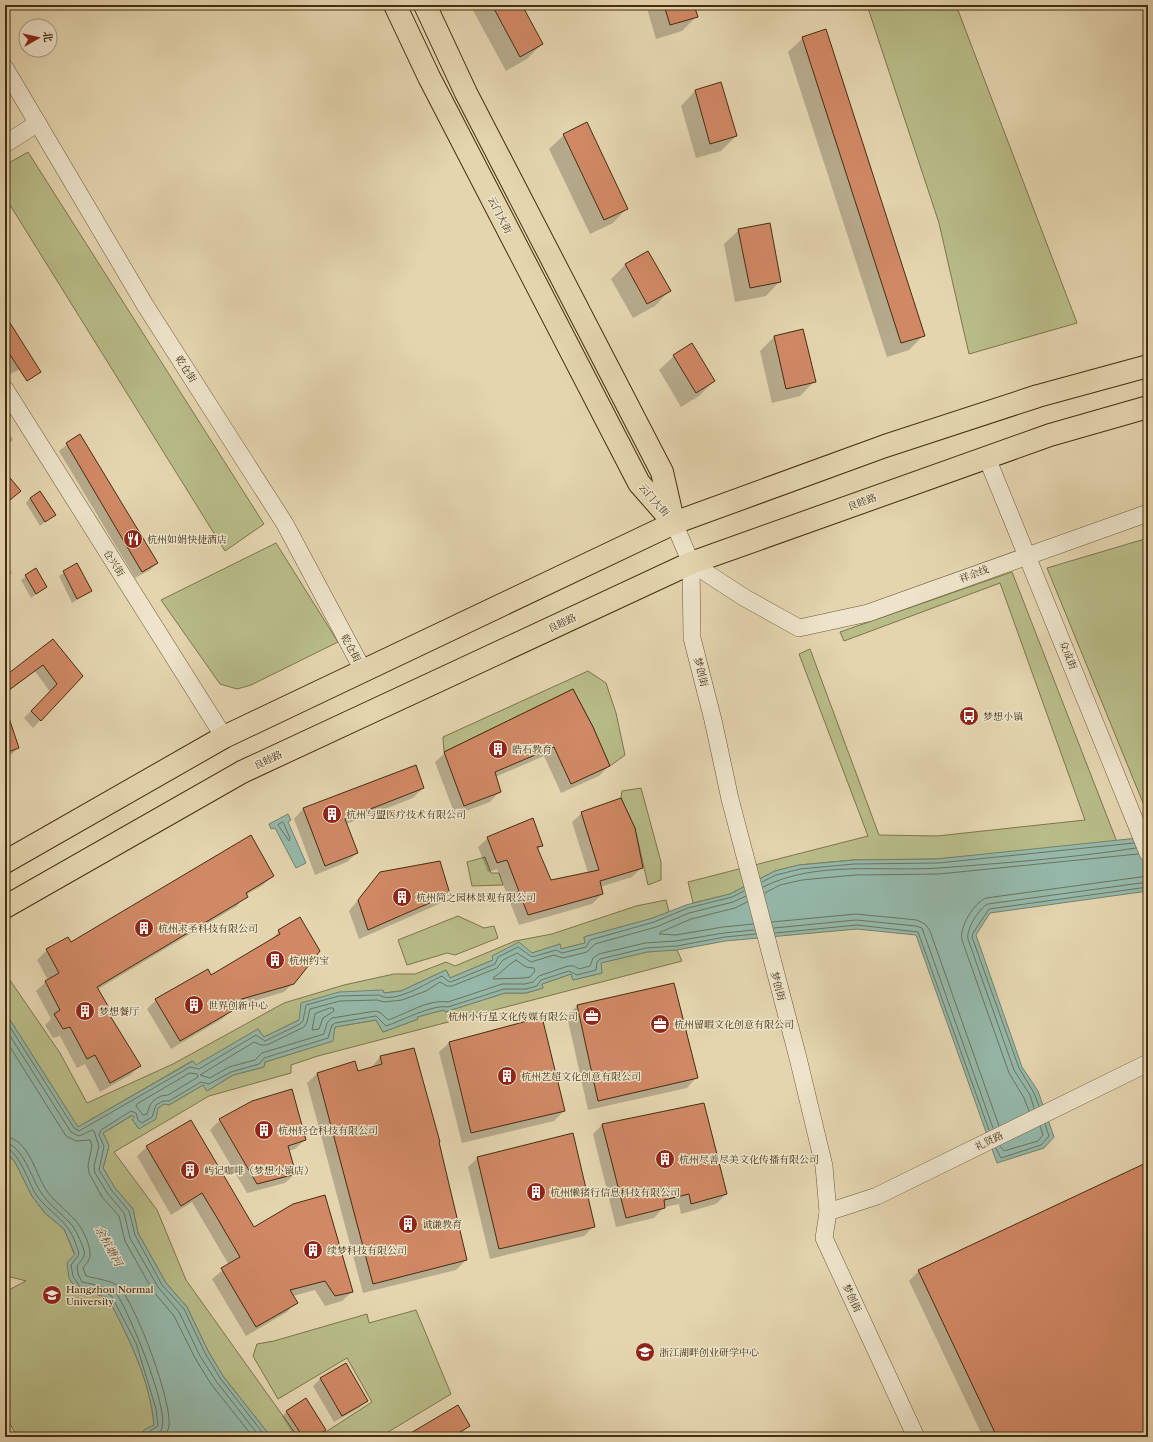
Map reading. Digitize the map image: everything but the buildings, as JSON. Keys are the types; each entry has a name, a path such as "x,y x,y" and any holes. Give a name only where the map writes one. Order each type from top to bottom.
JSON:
{"main road":[{"name":"云门大街","path":"395,5 429,77 639,483 674,523"},
{"name":"云门大街","path":"425,5 500,159 662,472 674,523"},
{"path":"5,862 224,737 364,672 674,523 885,446 1038,396 1148,366"},
{"name":"良睦路","path":"5,907 242,772 691,563 1050,435 1148,407"}],"street":[{"name":"乾仓街","path":"5,68 145,304 285,524 364,672"},
{"path":"5,144 38,123"},
{"name":"仓兴街","path":"5,389 224,737"},
{"name":"众成街","path":"987,458 1148,853"},
{"name":"祥余线","path":"691,563 746,598 799,628 868,614 1027,555 1148,513"},
{"name":"梦创街","path":"674,523 691,563 692,638 746,863 798,1058 824,1166 828,1212 824,1238 916,1437"},
{"name":"礼贤路","path":"828,1212 877,1196 1148,1063"}],"green space":[{"path":"867,5 956,5 1077,323 969,354 939,223"},
{"path":"28,152 264,524 225,551 5,197 5,165"},
{"path":"1148,538 1148,815 1047,568"},
{"path":"276,543 338,642 251,685 237,689 220,684 161,600"},
{"path":"1012,572 1117,842 937,859 854,860 799,865 775,871 730,894 693,903 688,882 868,836 799,654 810,649 879,835 937,836 1085,820 1000,583 844,641 840,632"},
{"path":"588,671 606,683 616,713 625,755 610,766 593,727 573,689 444,752 443,737"},
{"path":"641,788 661,862 661,880 648,885 635,828 621,798 622,791"},
{"path":"485,857 491,873 499,873 503,885 472,886 467,862"},
{"path":"666,900 669,912 647,920 584,937 585,943 561,949 560,944 532,953 493,960 450,978 446,970 401,991 383,993 383,991 299,1020 264,1037 258,1029 196,1066 192,1061 78,1127 5,1012 5,973 60,1053 87,1103 173,1064 284,1003 344,985 394,974 415,974 446,962 455,966 515,941 552,934 636,906"},
{"path":"458,916 484,928 494,926 498,938 455,955 447,953 407,965 398,940"},
{"path":"677,950 682,961 318,1056 291,1065 291,1073 209,1096 114,1152 157,1210 186,1280 298,1437 271,1437 223,1376 208,1351 187,1307 166,1283 138,1233 133,1209 115,1188 103,1168 109,1146 103,1133 133,1115 134,1117 132,1119 139,1129 158,1108 164,1104 169,1105 203,1085 207,1091 233,1075 264,1067 265,1062 332,1041 335,1027 376,1020 383,1032 418,1019 417,1017 444,1010 445,1012 505,993 526,993 543,988 542,984 571,974 573,980 602,973 600,963 647,952"},
{"name":"Hangzhou Normal University","path":"5,1150 15,1162 32,1196 45,1213 64,1229 90,1292 108,1298 131,1344 148,1392 154,1425 144,1430 141,1437 17,1437 5,1414 5,1292 26,1281 11,1277 5,1281"},
{"path":"416,1310 451,1394 380,1437 318,1437 372,1402 347,1358 278,1399 253,1356 257,1344 274,1341 367,1314 369,1323"}],"water":[{"path":"288,814 291,820 288,822 306,863 296,868 275,828 271,829 269,824"},
{"name":"余杭塘河","path":"1148,837 1148,891 990,913 976,935 1022,1067 1038,1091 1054,1137 1044,1148 997,1163 916,935 857,929 725,941 677,950 647,952 601,963 602,973 573,980 571,974 542,984 543,988 526,993 505,993 445,1012 444,1010 417,1017 418,1019 383,1032 376,1020 335,1027 333,1041 265,1062 264,1067 233,1075 207,1091 203,1085 169,1105 164,1104 158,1108 156,1119 139,1129 132,1119 134,1117 132,1115 103,1133 109,1146 103,1168 115,1188 133,1209 138,1233 166,1283 187,1307 208,1351 223,1376 271,1437 141,1437 144,1430 154,1425 148,1392 131,1344 108,1298 90,1292 78,1292 69,1278 67,1263 75,1254 64,1229 45,1213 32,1196 15,1162 5,1150 5,1012 78,1127 193,1061 196,1065 258,1029 264,1037 299,1020 301,1003 339,992 383,990 384,993 401,991 446,970 450,978 493,960 492,956 519,942 532,953 560,944 561,949 585,943 584,937 653,918 686,905 730,894 775,871 799,865 854,860 937,859"}],"place":[{"name":"杭州如娟快捷酒店","path":"133,539"},
{"name":"梦想小镇","path":"969,716"},
{"name":"皓石教育","path":"498,749"},
{"name":"杭州与盟医疗技术有限公司","path":"332,814"},
{"name":"杭州简之园林景观有限公司","path":"402,897"},
{"name":"杭州求圣科技有限公司","path":"144,928"},
{"name":"杭州约宝","path":"275,960"},
{"name":"世界创新中心","path":"194,1005"},
{"name":"梦想餐厅","path":"85,1011"},
{"name":"杭州小行星文化传媒有限公司","path":"592,1016"},
{"name":"杭州留暇文化创意有限公司","path":"660,1024"},
{"name":"杭州艺超文化创意有限公司","path":"507,1076"},
{"name":"杭州轻仓科技有限公司","path":"264,1130"},
{"name":"杭州尽善尽美文化传播有限公司","path":"665,1159"},
{"name":"屿记咖啡（梦想小镇店）","path":"190,1170"},
{"name":"杭州懒猪行信息科技有限公司","path":"536,1192"},
{"name":"诚谦教育","path":"408,1224"},
{"name":"续梦科技有限公司","path":"313,1250"},
{"name":"Hangzhou Normal University","path":"52,1295"},
{"name":"浙江湖畔创业研学中心","path":"645,1352"}]}
